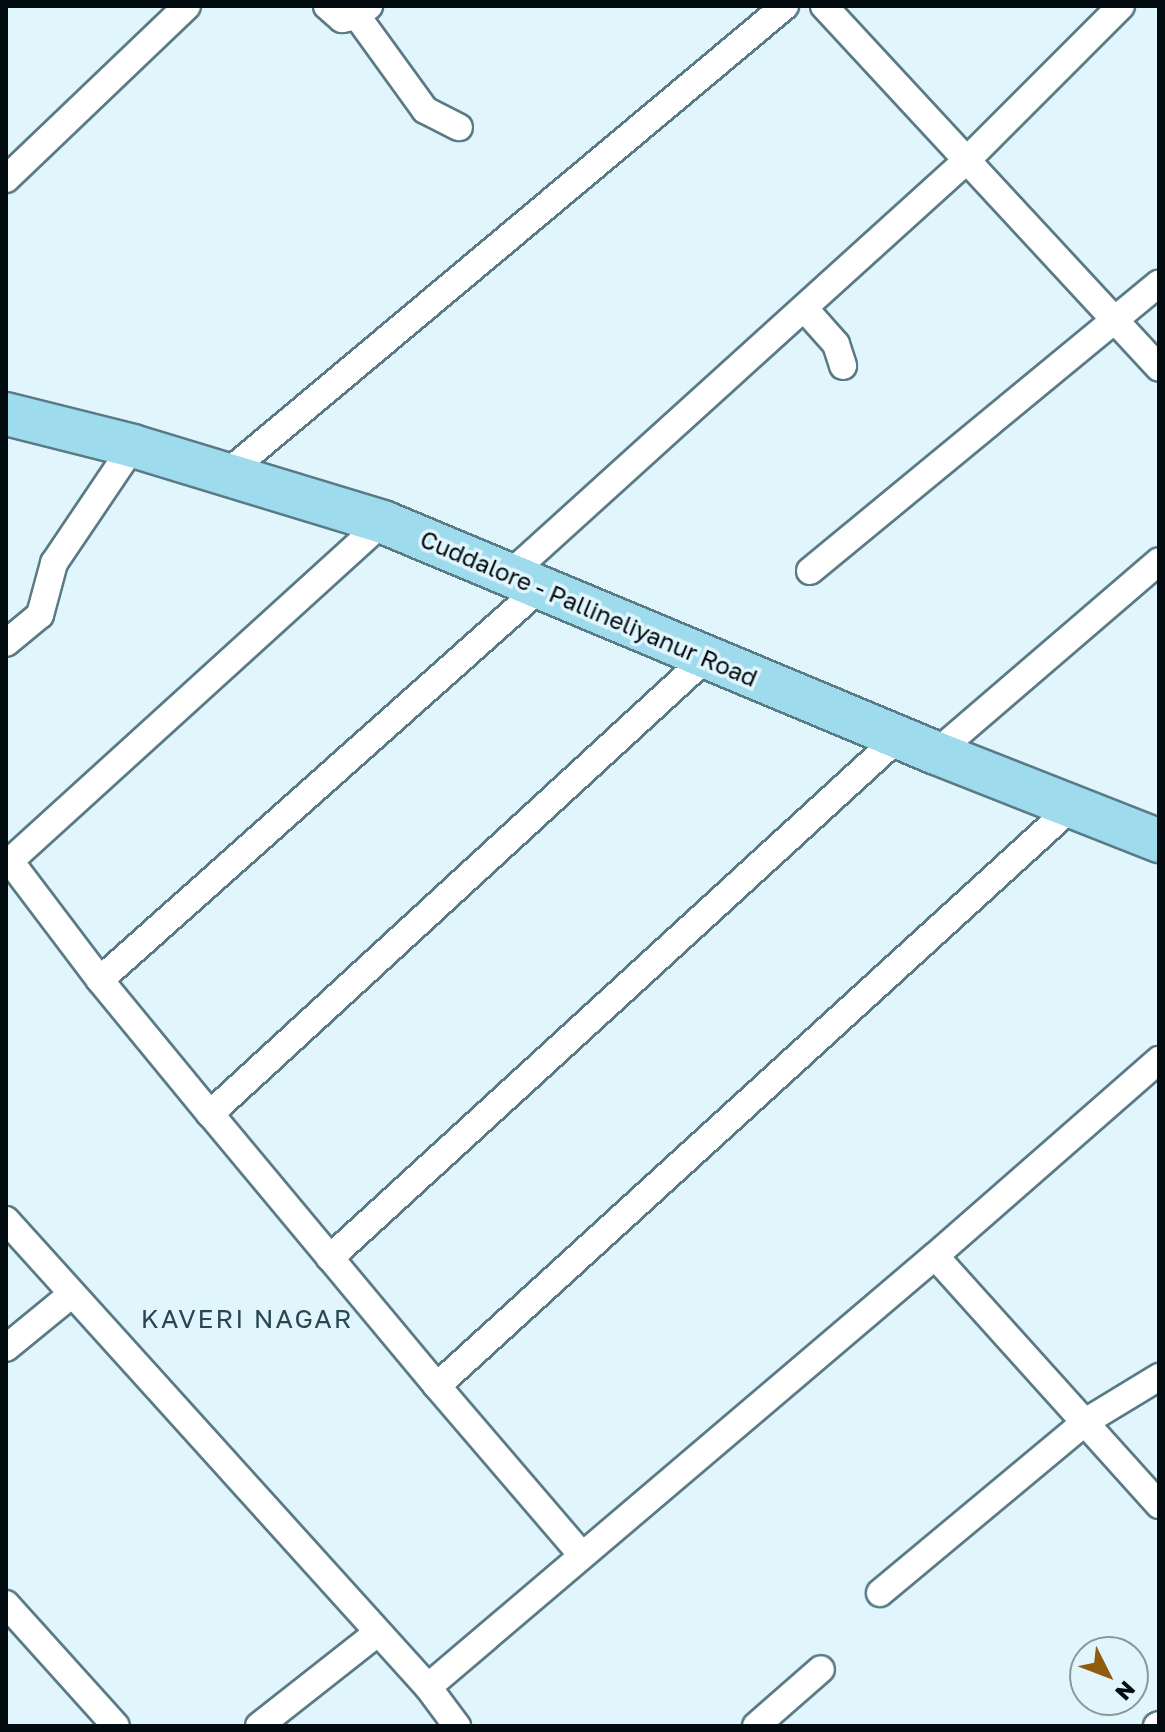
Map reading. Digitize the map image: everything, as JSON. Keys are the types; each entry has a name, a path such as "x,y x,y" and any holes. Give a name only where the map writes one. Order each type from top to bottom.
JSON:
{"main road":[{"name":"Cuddalore - Pallineliyanur Road","path":"6,414 133,446 383,522 917,745 1159,841"}],"street":[{"path":"6,179 187,6"},
{"path":"327,6 342,19 363,11 425,110 459,127"},
{"path":"226,474 785,6"},
{"path":"824,6 1159,368"},
{"path":"100,980 524,582 804,308 968,159 1121,6"},
{"path":"810,571 1159,283"},
{"path":"804,308 836,344 843,366"},
{"path":"6,643 40,615 54,563 133,446"},
{"path":"383,522 10,861 100,980 210,1114 581,1554"},
{"path":"330,1258 917,745 1159,561"},
{"path":"210,1114 706,658"},
{"path":"437,1386 1074,805"},
{"path":"428,1687 935,1256 1159,1060"},
{"path":"6,1220 428,1687 457,1726"},
{"path":"935,1256 1159,1505"},
{"path":"6,1348 72,1294"},
{"path":"880,1593 1085,1422 1159,1377"},
{"path":"6,1604 15,1632 116,1726"},
{"path":"259,1726 377,1633"},
{"path":"756,1726 821,1669"}],"district":[{"name":"KAVERI NAGAR","path":"247,1319"}]}
